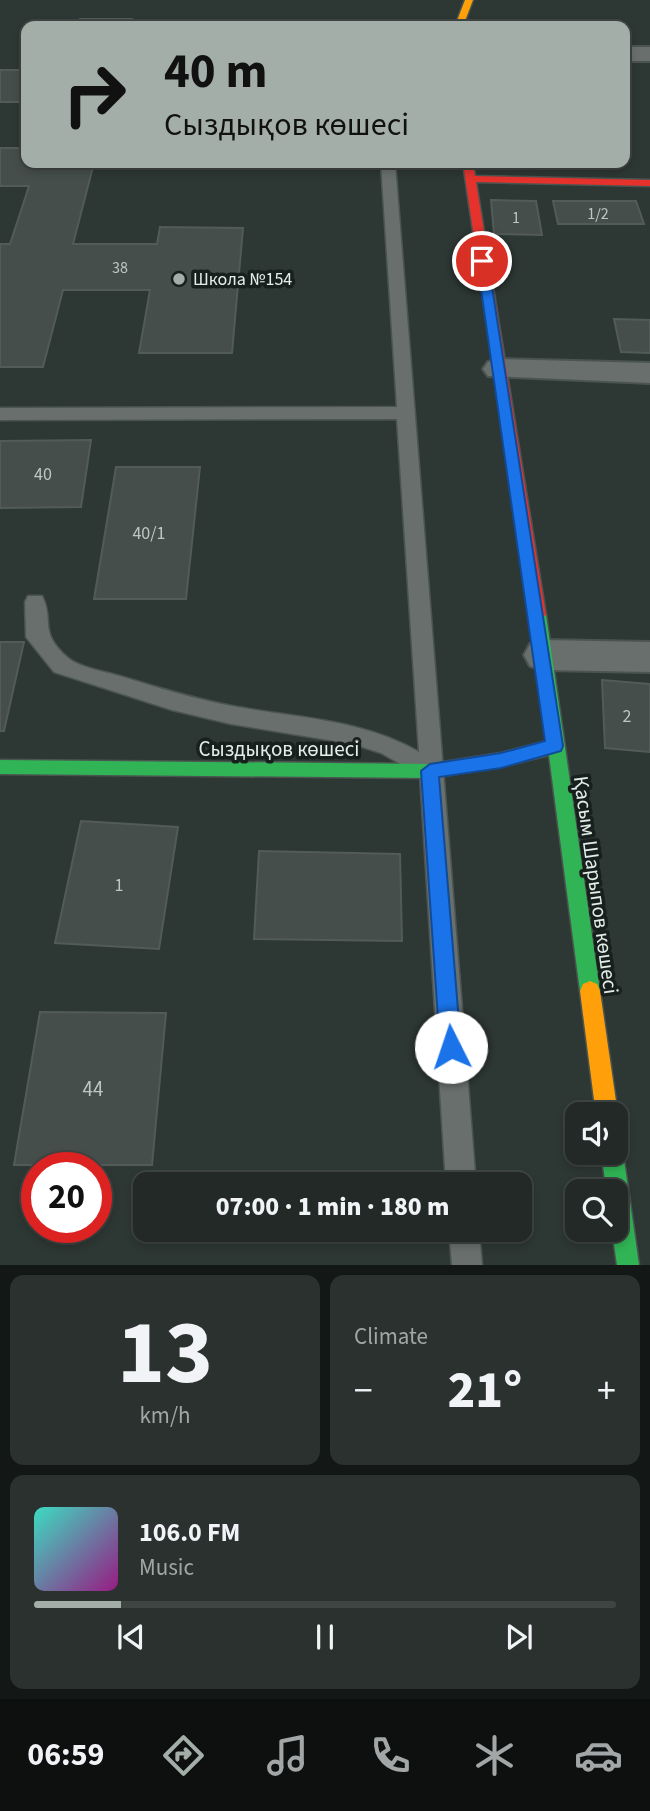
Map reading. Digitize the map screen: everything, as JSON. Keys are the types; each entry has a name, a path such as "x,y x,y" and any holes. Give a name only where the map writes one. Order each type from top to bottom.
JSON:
{"street":[{"path":"461,21 469,0"},
{"path":"630,54 650,54"},
{"name":"Қасым Шарыпов көшесі","path":"469,168 544,655 605,1102"},
{"path":"470,180 650,183"},
{"path":"499,369 650,373"},
{"path":"544,655 650,657"},
{"name":"Сыздықов көшесі","path":"0,767 430,771 501,760 555,746"},
{"path":"614,1165 628,1265"}],"lane":[{"path":"388,168 460,1172"},
{"path":"0,414 404,413"},
{"path":"35,602 37,637 62,666 119,687 207,709 353,735 388,746 430,771"},
{"path":"465,1242 467,1265"}],"building":[{"path":"80,19 132,19 132,21"},
{"path":"0,70 21,70 21,102 0,102"},
{"path":"0,148 21,148 21,168 93,168 73,244 157,244 160,227 243,228 232,353 139,353 150,290 63,290 43,367 0,367 0,244 10,244 29,186 0,186"},
{"path":"491,200 536,201 542,235 494,234"},
{"path":"553,201 636,201 644,224 558,224"},
{"path":"614,319 650,320 650,353 621,352"},
{"path":"91,440 81,507 0,508 0,441"},
{"path":"116,467 200,467 186,599 94,599"},
{"path":"0,642 24,642 4,731 0,731"},
{"path":"602,680 650,684 650,752 605,748"},
{"path":"81,821 178,827 159,949 55,943"},
{"path":"259,851 400,854 402,941 254,939"},
{"path":"40,1012 166,1013 152,1165 112,1165 112,1152 21,1152 21,1165 14,1165"}],"traffic: fast":[{"path":"538,615 590,991"},
{"path":"0,767 430,771 501,760 555,746"},
{"path":"614,1165 628,1265"}],"traffic: slow":[{"path":"461,21 469,0"},
{"path":"590,991 605,1102"}],"traffic: jam":[{"path":"469,168 538,615"},
{"path":"470,179 650,183"}],"place":[{"name":"Школа №154","path":"179,279"}],"route":[{"path":"451,1047 430,771 501,760 555,746 544,655 482,261"}]}
